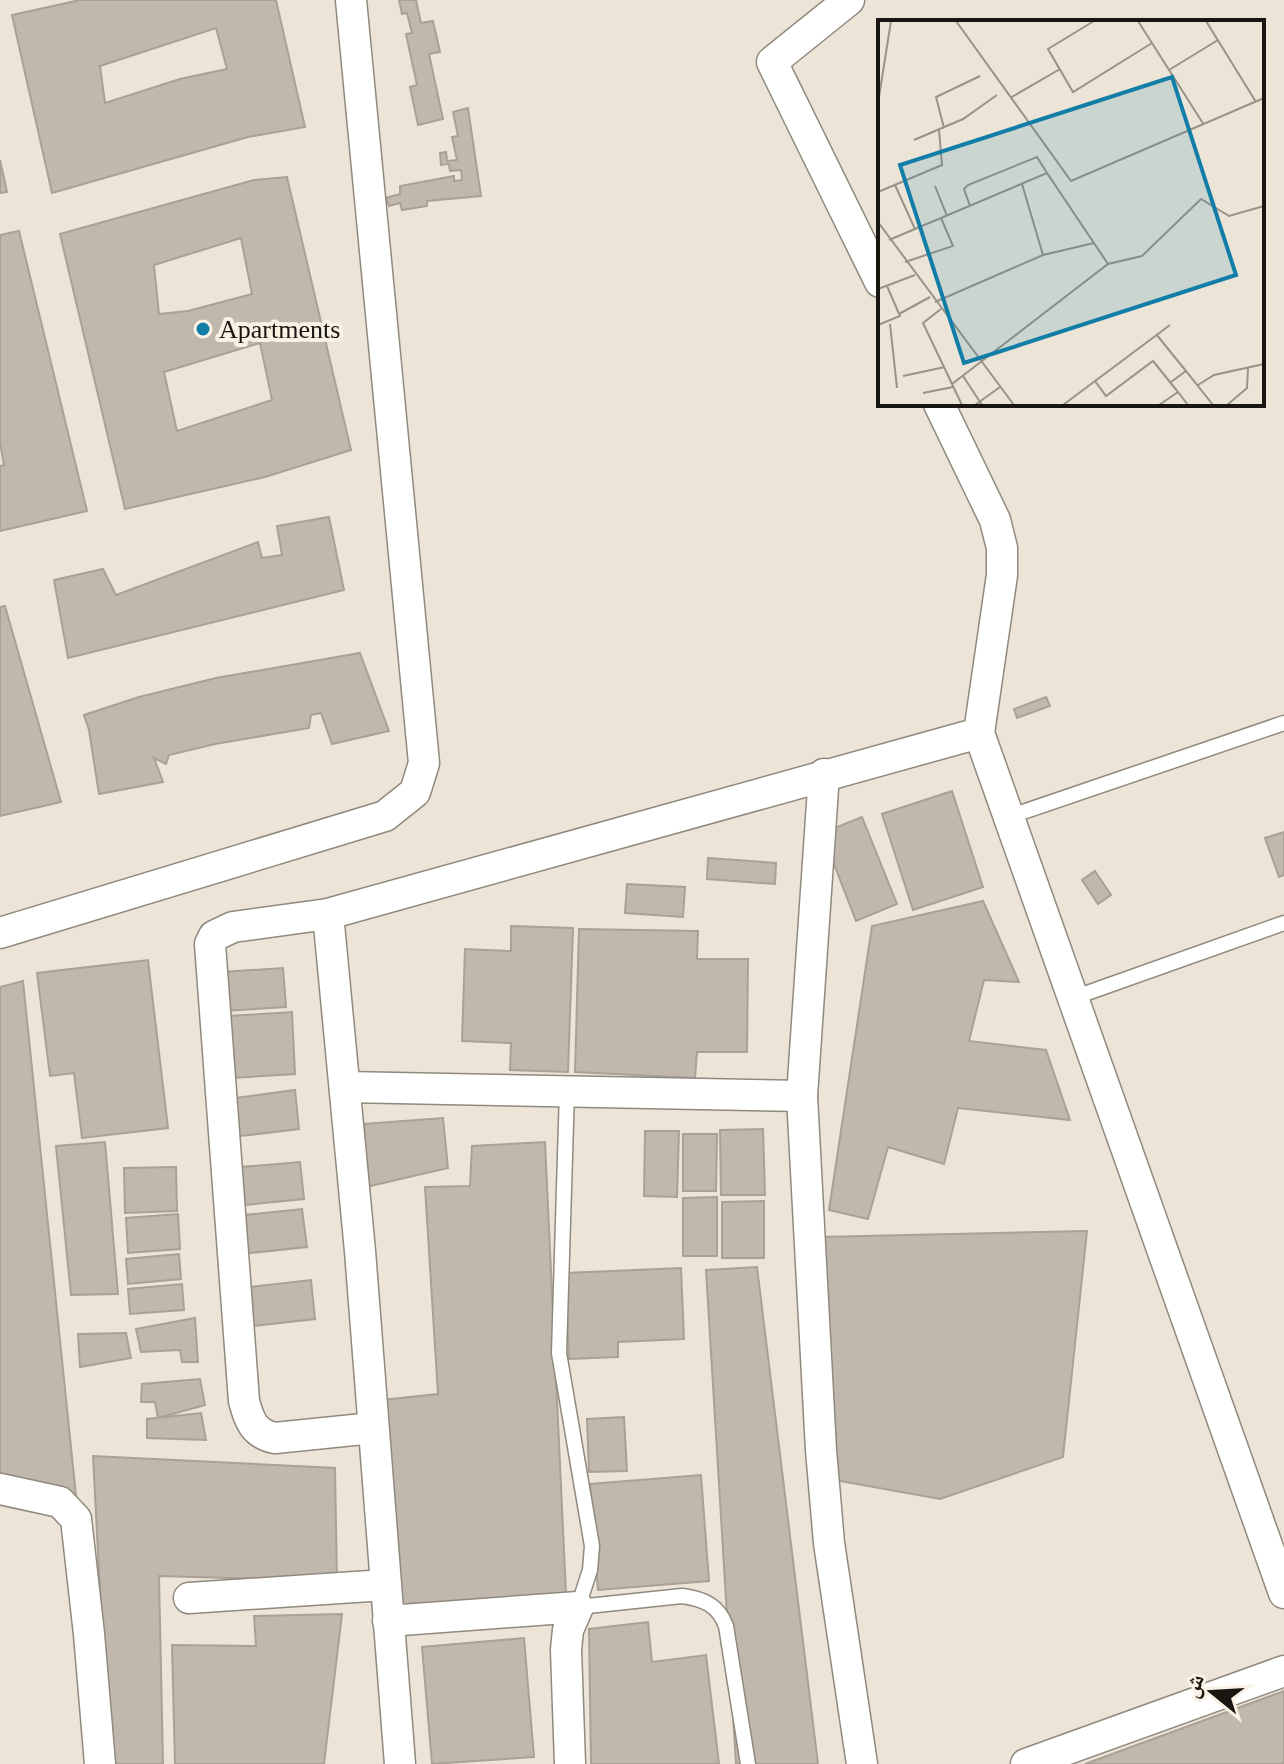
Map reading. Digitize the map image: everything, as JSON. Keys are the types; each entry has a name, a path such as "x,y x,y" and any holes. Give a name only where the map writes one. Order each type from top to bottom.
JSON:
{"street":[{"path":"0,933 385,816 415,792 424,763 351,0"},
{"path":"849,0 772,62 878,278"},
{"path":"940,406 995,520 1002,548 1002,575 979,733 1284,1593"},
{"path":"373,1428 275,1438 257,1431 248,1414 243,1385 209,961 214,936 233,927 361,907 824,774 979,733"},
{"path":"824,774 802,1096 829,1543 862,1764"},
{"path":"328,914 400,1764"},
{"path":"345,1087 802,1096"},
{"path":"0,1489 60,1502 76,1519 100,1764"},
{"path":"189,1598 385,1585"},
{"path":"388,1621 578,1607 568,1630 566,1650 570,1764"},
{"path":"1026,1764 1284,1671"}],"lane":[{"path":"1008,817 1284,723"},
{"path":"1073,998 1284,923"},
{"path":"567,1090 559,1353 592,1546 590,1570 578,1607 682,1596 696,1598 716,1607 726,1626 748,1764"}],"building":[{"path":"80,0 276,0 305,127 248,137 52,193 12,15","holes":["216,28 227,69 180,79 105,103 100,66"]},
{"path":"399,0 416,0 421,23 433,21 440,52 429,54 443,119 418,125 410,87 417,85 406,34 412,33 407,13 402,14"},
{"path":"468,108 481,196 427,201 427,206 402,210 400,203 389,206 386,198 400,194 400,186 454,176 454,181 462,180 461,170 450,171 449,164 441,165 440,153 446,152 447,161 457,160 452,137 458,136 453,112"},
{"path":"0,160 7,192 0,193"},
{"name":"Apartments","path":"287,177 351,450 265,477 125,509 60,234 254,180","holes":["241,238 252,294 188,311 159,314 154,265","260,343 272,400 177,431 164,372"]},
{"path":"19,231 87,511 0,531 0,466 4,465 0,443 0,235"},
{"path":"329,517 344,590 68,658 54,580 103,569 116,595 258,542 262,558 282,555 277,526"},
{"path":"5,606 61,802 0,816 0,607"},
{"path":"360,653 389,731 332,744 321,713 311,715 309,728 169,755 166,764 154,758 163,782 99,794 84,715 139,697 216,678"},
{"path":"1046,697 1050,706 1017,718 1014,709"},
{"path":"952,791 983,887 913,910 882,814"},
{"path":"862,817 897,904 856,921 822,833"},
{"path":"1284,832 1284,875 1279,877 1265,838"},
{"path":"708,858 776,863 775,884 707,879"},
{"path":"1095,871 1111,895 1098,904 1082,880"},
{"path":"627,884 685,887 683,917 625,913"},
{"path":"983,901 1019,982 984,980 969,1041 1046,1050 1070,1120 958,1108 944,1164 888,1147 868,1219 829,1210 872,926"},
{"path":"511,926 573,928 568,1072 510,1070 511,1043 462,1041 465,949 511,951"},
{"path":"579,929 698,931 697,959 748,959 747,1052 697,1052 695,1078 575,1072"},
{"path":"148,960 168,1128 82,1138 74,1073 50,1076 37,973"},
{"path":"283,968 286,1007 225,1011 222,972"},
{"path":"23,981 76,1496 0,1479 0,987"},
{"path":"292,1012 295,1074 232,1078 229,1016"},
{"path":"295,1090 299,1129 232,1137 227,1099"},
{"path":"443,1118 448,1168 366,1187 364,1124"},
{"path":"763,1129 765,1195 721,1195 720,1130"},
{"path":"645,1131 679,1131 677,1197 644,1196"},
{"path":"683,1134 717,1134 716,1191 683,1191"},
{"path":"105,1142 118,1294 71,1295 56,1146"},
{"path":"545,1142 566,1594 397,1610 382,1400 438,1394 425,1187 470,1186 472,1146"},
{"path":"300,1162 304,1199 245,1205 241,1167"},
{"path":"176,1167 177,1211 125,1213 124,1168"},
{"path":"717,1197 717,1256 683,1256 683,1198"},
{"path":"764,1201 764,1258 722,1258 722,1202"},
{"path":"302,1209 307,1247 241,1254 236,1216"},
{"path":"178,1214 180,1249 128,1253 126,1218"},
{"path":"1087,1231 1063,1457 940,1499 834,1480 821,1237"},
{"path":"179,1254 181,1279 128,1284 126,1259"},
{"path":"757,1267 818,1764 736,1764 706,1270"},
{"path":"681,1268 684,1339 618,1342 618,1357 569,1359 565,1273"},
{"path":"311,1280 315,1319 253,1326 249,1287"},
{"path":"182,1284 184,1310 130,1314 128,1289"},
{"path":"195,1318 198,1362 182,1362 180,1350 141,1352 136,1329"},
{"path":"126,1333 131,1358 80,1367 78,1334"},
{"path":"200,1379 205,1405 158,1418 155,1402 141,1402 142,1384"},
{"path":"201,1413 206,1440 147,1438 147,1419"},
{"path":"624,1417 627,1471 589,1472 587,1419"},
{"path":"93,1456 335,1468 337,1581 159,1576 163,1764 109,1764"},
{"path":"701,1475 709,1581 598,1590 590,1484"},
{"path":"342,1614 324,1764 175,1764 172,1645 256,1646 254,1616"},
{"path":"648,1622 652,1662 706,1655 719,1764 591,1764 589,1629"},
{"path":"524,1638 534,1757 432,1764 422,1647"},
{"path":"1284,1691 1284,1764 1085,1764"}],"place":[{"name":"Apartments","path":"203,329"}]}
